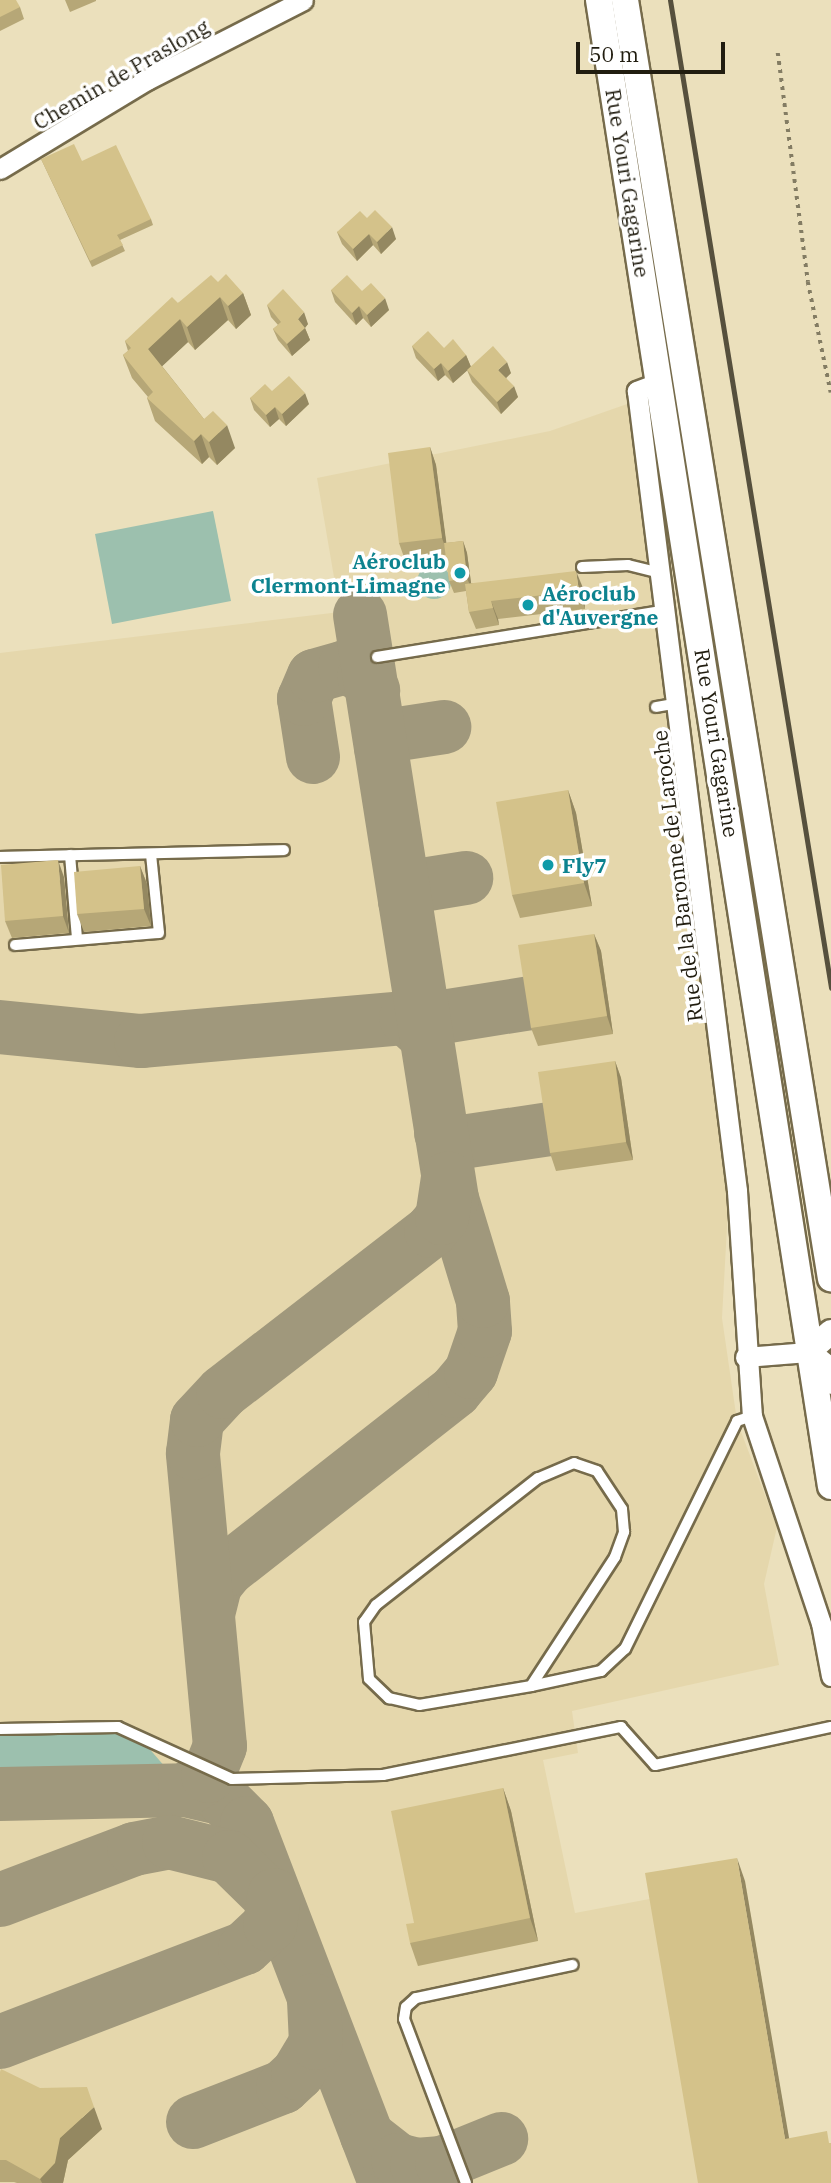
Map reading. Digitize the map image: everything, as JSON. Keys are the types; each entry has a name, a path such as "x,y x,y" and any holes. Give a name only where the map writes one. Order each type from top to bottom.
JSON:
{"main road":[{"name":"Rue Youri Gagarine","path":"599,0 649,386 831,1486"},
{"name":"Rue Youri Gagarine","path":"625,0 831,1279"}],"street":[{"name":"Chemin de Praslong","path":"0,169 147,80 303,0"},
{"name":"Rue de la Baronne de Laroche","path":"649,386 665,575 737,1191 745,1357 752,1416 821,1623 831,1676"},
{"path":"799,1299 831,1320"},
{"path":"745,1357 808,1352 831,1332"},
{"path":"808,1352 829,1369 831,1382"}],"lane":[{"path":"582,566 628,565 665,575"},
{"path":"377,657 669,610"},
{"path":"656,707 680,703"},
{"path":"0,857 284,850"},
{"path":"15,945 159,933 151,853"},
{"path":"70,855 78,939"},
{"path":"531,1686 615,1557 624,1532 612,1487 597,1471 575,1463 538,1478 376,1605 364,1622 369,1679 389,1698 418,1705 531,1686 601,1671 625,1650 737,1421 752,1416"},
{"path":"0,1729 118,1727 232,1779 383,1776 621,1727 655,1765 831,1727"},
{"path":"466,2183 404,2019 406,2007 416,1998 573,1965"}],"path":[{"path":"778,53 808,282 831,393"}],"shaded area":[{"path":"630,403 729,1191 722,1318 737,1421 777,1527 764,1584 779,1665 572,1711 578,1753 543,1760 575,1913 745,1881 794,2170 831,2183 0,2183 0,653 340,612 317,478 550,431"}],"green space":[{"path":"213,511 231,601 112,624 95,534"},
{"path":"434,565 446,570 451,582 446,594 434,599 422,594 417,582 422,570"},
{"path":"0,1723 128,1724 166,1768 0,1772"}],"building":[{"path":"0,0 16,0 20,7 0,17"},
{"path":"74,144 82,161 116,145 151,219 117,235 123,245 90,261 41,159"},
{"path":"375,210 392,227 377,242 369,234 353,249 337,232 360,211 367,218"},
{"path":"226,274 243,293 228,306 220,297 187,327 180,319 148,349 204,419 213,411 227,425 209,442 201,434 194,441 147,398 153,392 123,355 131,348 125,341 172,297 178,303 211,275 218,282"},
{"path":"347,275 362,291 371,283 385,298 367,315 359,306 352,313 331,290"},
{"path":"283,289 304,312 298,319 305,328 287,344 273,329 281,322 267,305"},
{"path":"428,331 444,348 453,339 466,355 448,371 441,363 434,369 412,346"},
{"path":"493,346 507,362 498,370 514,386 497,402 467,370"},
{"path":"289,376 305,393 282,414 275,407 266,415 250,398 265,384 272,391"},
{"path":"430,447 442,538 399,543 388,453"},
{"path":"463,541 467,578 449,581 444,543"},
{"path":"576,571 579,591 491,601 493,608 469,612 465,584"},
{"name":"Fly7","path":"568,790 584,883 512,895 496,802"},
{"path":"58,860 63,916 5,921 1,865"},
{"path":"140,866 144,909 77,914 74,872"},
{"path":"594,934 607,1016 531,1028 518,945"},
{"path":"615,1061 626,1142 550,1153 538,1072"},
{"path":"503,1788 530,1918 410,1943 406,1924 414,1923 391,1811"},
{"path":"737,1858 785,2139 827,2131 831,2143 831,2183 698,2183 645,1873"},
{"path":"1,2069 40,2088 87,2087 94,2107 60,2138 55,2163 40,2179 6,2160 0,2160"}],"taxiway":[{"path":"208,1614 215,1585 227,1570 455,1391 471,1372 485,1331 483,1301 452,1199 360,615"},
{"path":"313,757 304,699 314,676 345,667 364,676 373,690"},
{"path":"381,748 392,735 444,727"},
{"path":"405,901 416,886 466,878"},
{"path":"426,1036 436,1018 531,1003"},
{"path":"0,1027 141,1041 406,1018 426,1036"},
{"path":"441,1133 455,1143 550,1129"},
{"path":"0,1794 185,1790 208,1776 220,1746 193,1453 197,1420 223,1392 431,1231 442,1218 448,1178"},
{"path":"185,1790 223,1799 247,1823 385,2183"},
{"path":"0,1900 134,1849 169,1842 229,1857 273,1900"},
{"path":"0,2042 245,1948 270,1925 274,1895"},
{"path":"193,2122 283,2087 298,2073 316,2043 314,2000"},
{"path":"367,2136 398,2160 417,2165 442,2163 501,2139"}],"railway":[{"path":"670,0 831,988"}],"place":[{"name":"Aéroclub Clermont-Limagne","path":"460,573"},
{"name":"Aéroclub d'Auvergne","path":"528,605"},
{"name":"Fly7","path":"548,865"}]}
